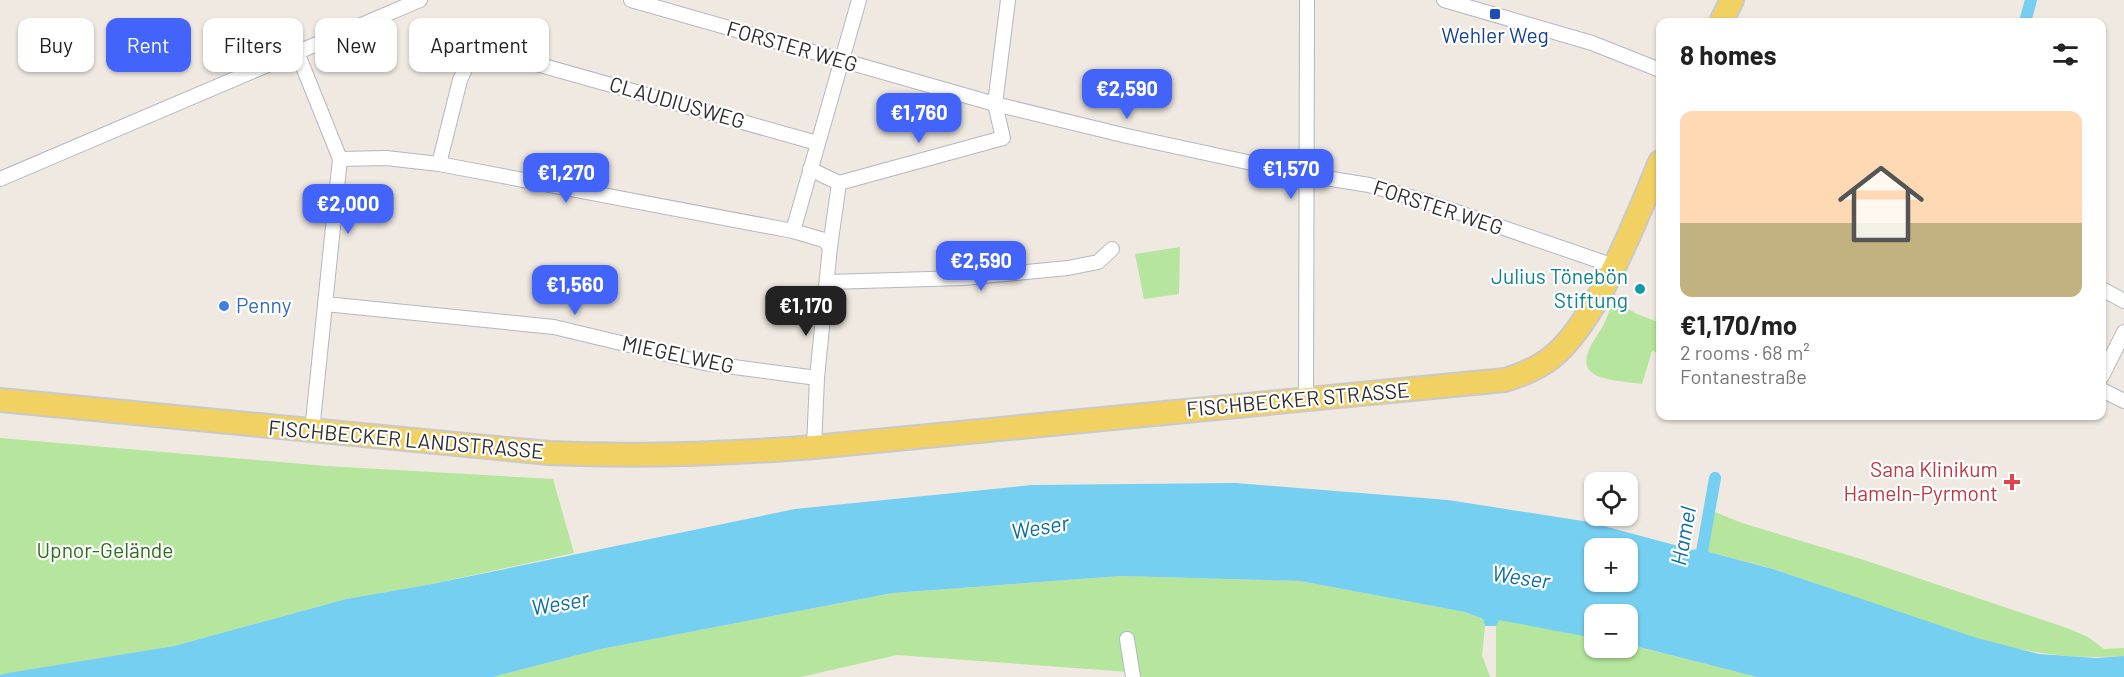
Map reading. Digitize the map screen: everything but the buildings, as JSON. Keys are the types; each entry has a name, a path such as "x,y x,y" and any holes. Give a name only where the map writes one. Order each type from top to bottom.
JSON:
{"main road":[{"path":"1722,18 1732,0"},
{"name":"FISCHBECKER STRASSE","path":"814,447 1505,380 1528,372 1550,359 1568,342 1586,317 1614,266 1656,171"},
{"name":"FISCHBECKER LANDSTRASSE","path":"0,400 549,453 616,456 731,453 814,447"}],"street":[{"path":"303,49 420,0"},
{"name":"FORSTER WEG","path":"631,0 996,104 1127,136 1307,175 1369,185 1431,203 1614,266"},
{"path":"793,231 860,0"},
{"path":"810,169 839,183 1002,138 996,104 1008,0"},
{"path":"1306,400 1307,0"},
{"path":"1444,0 1592,43 1656,68"},
{"name":"CLAUDIUSWEG","path":"439,164 460,80 466,67 487,50 817,143"},
{"path":"303,67 340,159 312,431"},
{"path":"0,180 251,72"},
{"path":"340,159 386,158 439,164 793,231 824,240 830,247"},
{"path":"814,447 817,378 839,183"},
{"path":"828,282 963,278 1068,268 1098,262 1113,249"},
{"path":"2106,292 2124,301"},
{"name":"MIEGELWEG","path":"325,304 554,327 704,363 817,378"},
{"path":"2106,368 2124,332"},
{"path":"2106,393 2124,402"},
{"path":"1127,639 1133,677"}],"green space":[{"path":"1180,247 1179,294 1144,299 1135,254"},
{"path":"1614,300 1635,313 1656,321 1656,352 1652,351 1642,384 1600,377 1587,367 1588,353"},
{"name":"Upnor-Gelände","path":"0,438 326,466 553,479 574,553 432,584 346,599 174,646 0,675"},
{"path":"1712,511 1742,523 1864,560 2067,628 2088,637 2104,649 2124,648 2124,656 2080,657 2036,652 1991,643 1947,631 1776,570 1709,552 1706,550"},
{"path":"1121,576 1300,581 1465,612 1483,619 1485,626 1482,655 1490,677 1131,677 1130,672 897,655 801,677 493,677 601,649 893,593"},
{"path":"1499,619 1584,636 1584,658 1638,658 1638,647 1757,677 1496,677 1496,626"}],"water":[{"name":"Weser","path":"1236,483 1448,500 1584,521 1584,526 1604,526 1693,550 1703,548 1709,552 1773,569 1977,638 2039,654 2096,658 2124,656 2124,677 1757,677 1638,647 1638,604 1584,604 1584,636 1499,620 1496,626 1485,626 1483,619 1465,612 1300,581 1121,576 893,593 601,649 493,677 0,677 8,673 174,646 346,599 432,584 795,509 1032,485"}],"waterway":[{"name":"Hamel","path":"2026,18 2031,0"},
{"name":"Hamel","path":"1700,563 1715,478"}],"place":[{"name":"Wehler Weg","path":"1495,14"},
{"name":"Julius Tönebön Stiftung","path":"1640,289"},
{"name":"Penny","path":"224,306"},
{"name":"Sana Klinikum Hameln-Pyrmont","path":"2012,482"}]}
